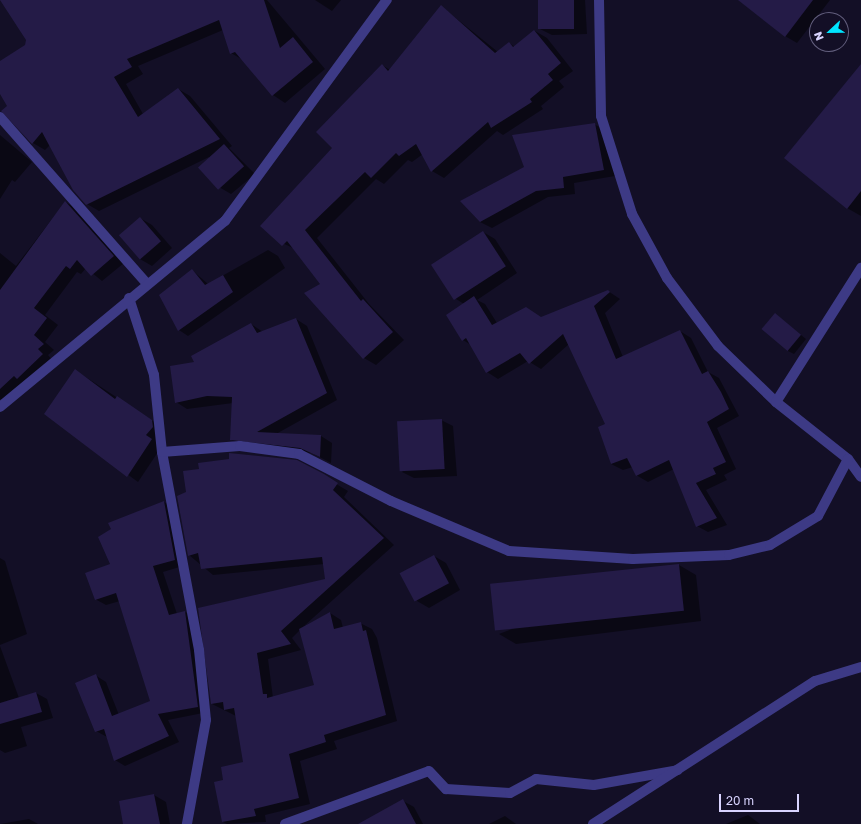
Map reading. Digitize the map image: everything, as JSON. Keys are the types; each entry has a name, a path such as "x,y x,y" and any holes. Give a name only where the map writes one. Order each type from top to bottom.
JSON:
{"street":[{"path":"0,407 129,298 225,221 387,0"},
{"path":"599,0 601,116 632,214 667,278 718,346 776,402 848,459 861,477"},
{"path":"0,117 147,284"},
{"path":"776,402 861,268"},
{"path":"129,298 154,375 162,452 199,650 206,720 187,824"},
{"path":"162,452 240,446 299,454 391,501 509,551 633,559 730,555 770,545 818,516 848,459"},
{"path":"593,824 815,680 861,667"},
{"path":"286,824 430,771 446,789 510,793 536,778 594,785 678,770"}],"building":[{"path":"0,0 264,0 280,48 293,37 313,62 272,96 235,52 230,54 219,20 127,59 132,67 114,77 138,117 178,88 220,139 86,205 73,190 42,132 32,144 1,111 7,106 0,94 0,61 25,45 26,40"},
{"path":"538,0 574,0 574,29 538,29"},
{"path":"738,0 813,0 785,37"},
{"path":"441,5 495,53 509,42 513,47 534,30 561,63 548,74 553,80 530,99 532,102 491,128 488,122 431,172 416,144 399,156 396,153 371,178 365,172 305,230 361,301 363,299 393,332 363,359 304,293 320,284 287,241 282,246 260,226 332,148 316,132 382,64 388,71"},
{"path":"861,64 861,191 847,209 784,158"},
{"path":"595,123 604,170 563,177 564,188 536,191 480,222 460,201 524,167 512,135"},
{"path":"224,144 244,166 218,190 198,167"},
{"path":"65,201 114,256 91,276 77,260 70,269 66,266 34,308 47,318 34,335 44,344 38,349 43,354 17,379 14,376 0,389 0,290"},
{"path":"140,217 161,241 140,260 119,235"},
{"path":"483,231 506,266 454,300 431,265"},
{"path":"192,269 205,285 223,275 233,292 178,331 159,295"},
{"path":"608,290 610,292 594,306 616,359 680,330 702,374 708,371 721,392 729,409 707,422 726,462 713,468 716,474 696,483 717,518 696,527 669,460 636,476 627,458 611,464 598,427 605,424 563,334 529,364 520,353 486,373 466,338 462,341 446,315 474,296 492,325 526,307 541,317"},
{"path":"775,313 801,335 788,351 762,329"},
{"path":"296,318 327,393 257,432 321,435 320,457 300,448 230,440 232,397 207,396 175,403 170,366 194,362 191,356 251,323 257,333"},
{"path":"75,369 115,399 117,396 152,420 153,427 146,435 152,439 127,477 44,414"},
{"path":"442,419 445,469 400,471 397,421"},
{"path":"229,453 297,460 324,474 338,483 333,490 384,538 281,631 291,644 257,653 263,694 267,694 267,698 314,685 299,629 330,612 334,629 361,622 363,631 366,630 386,715 324,735 326,742 289,754 299,798 254,809 256,816 222,822 214,782 223,780 221,767 243,762 234,708 224,710 223,702 211,704 198,608 325,579 322,557 201,569 198,553 188,556 177,496 186,492 183,471 199,469 198,463 229,459"},
{"path":"164,501 175,560 153,566 169,615 185,611 198,707 158,714 169,736 114,761 104,729 95,732 75,683 96,674 112,716 150,701 116,593 95,600 85,573 110,564 98,537 111,529 108,523"},
{"path":"434,555 449,583 415,602 400,573"},
{"path":"679,564 684,611 495,631 490,584"},
{"path":"36,692 42,712 0,724 0,703"},
{"path":"154,794 160,824 123,824 119,801"},
{"path":"403,799 416,824 358,824"}]}
